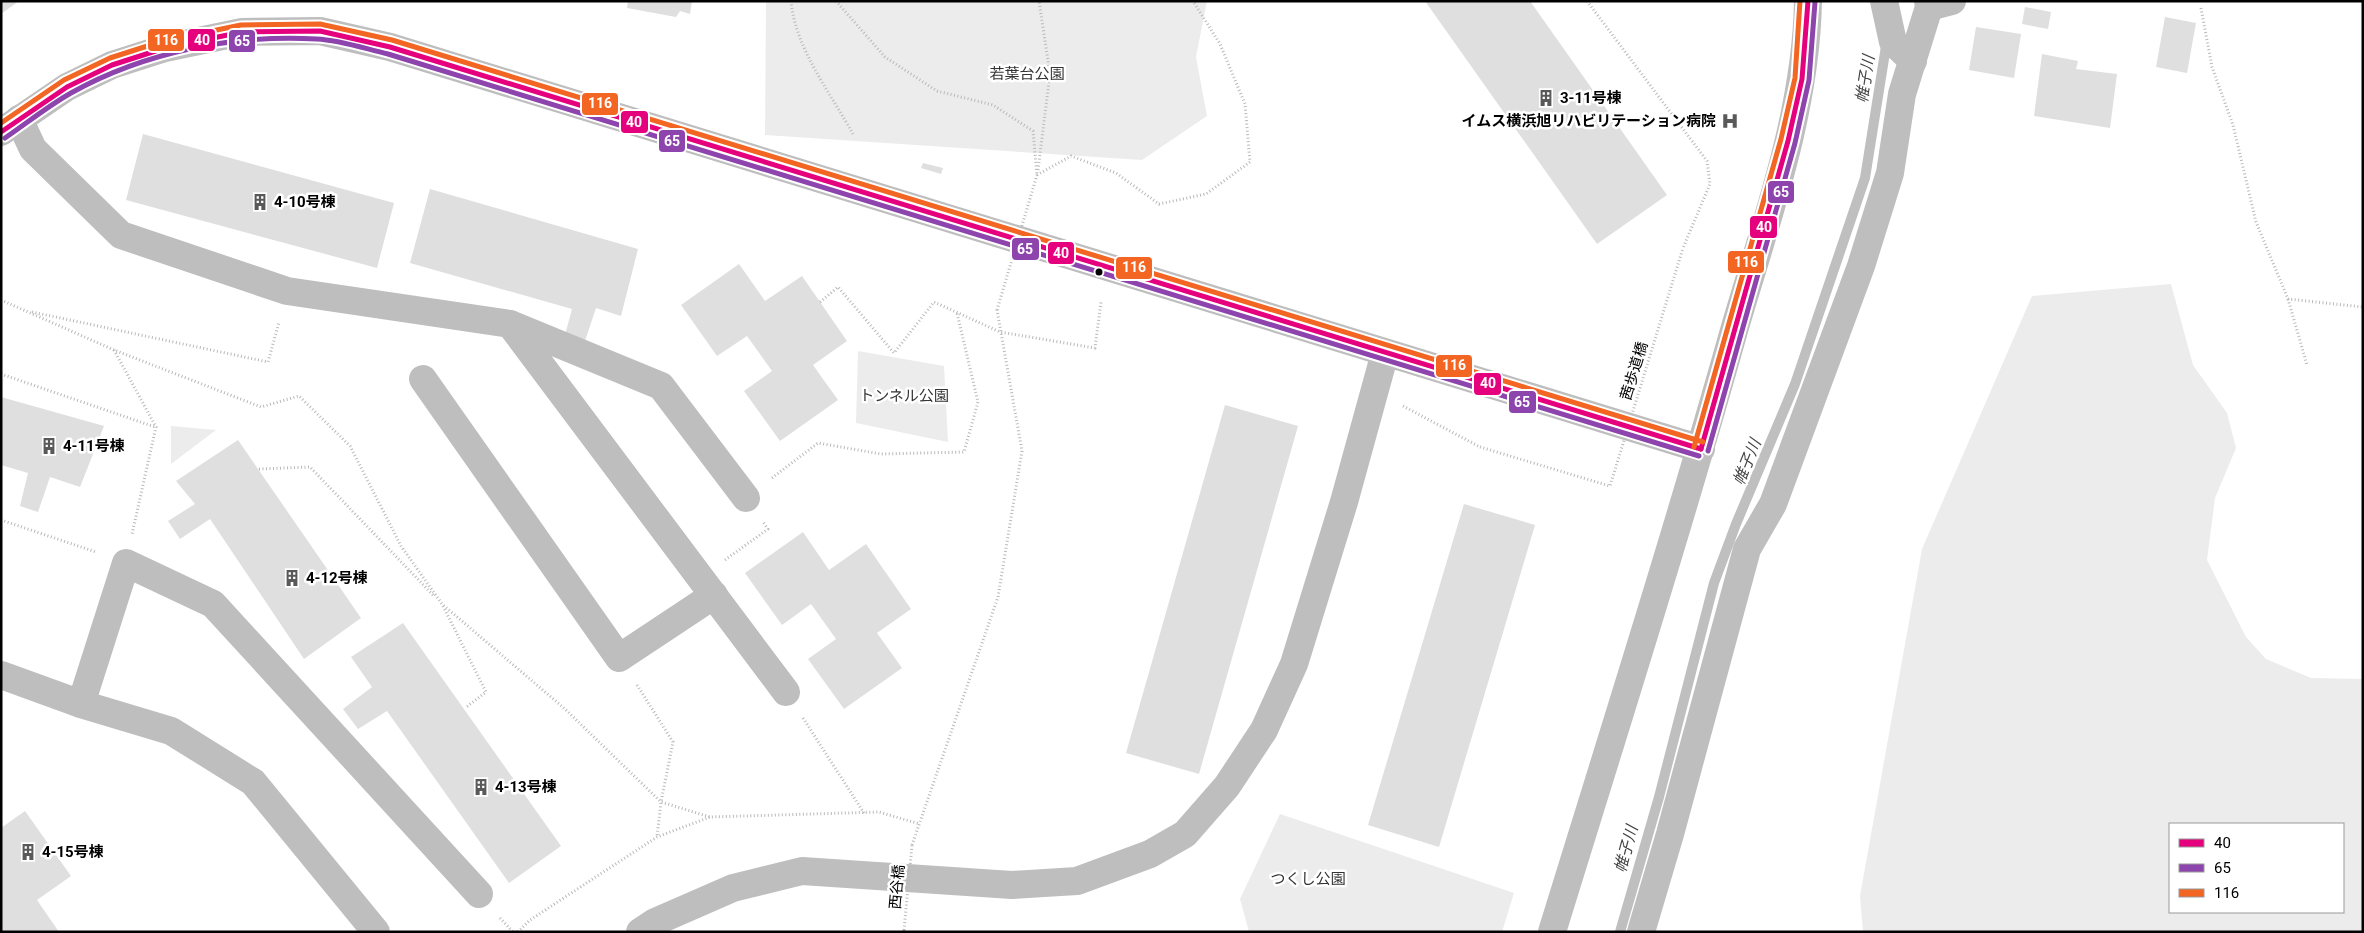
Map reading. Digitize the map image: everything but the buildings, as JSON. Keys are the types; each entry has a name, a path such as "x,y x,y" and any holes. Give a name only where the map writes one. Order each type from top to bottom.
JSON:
{"street":[{"path":"1552,932 1701,449 1788,141 1802,79 1808,1"},
{"path":"1884,1 1893,42 1912,61"},
{"path":"1641,932 1670,834 1747,549 1773,504 1861,266 1890,172 1902,94 1912,61 1936,3"},
{"path":"746,498 661,386 510,324 287,291 121,236 10,126 82,80 112,65 165,48 242,32 320,32 390,47 1701,449"},
{"path":"510,324 786,692"},
{"path":"640,932 655,922 733,888 802,871 1012,885 1077,882 1150,854 1185,834 1227,786 1264,730 1294,664 1344,502 1385,353"},
{"path":"423,379 619,658 707,587"},
{"path":"81,704 126,563 213,604 479,894"},
{"path":"1,675 81,704 172,730 253,782 376,932"}],"path":[{"path":"791,1 792,12 815,71 853,134"},
{"path":"836,1 885,56 936,91 993,105 1033,131 1037,175"},
{"path":"1037,175 1050,74 1039,1"},
{"path":"1037,175 1071,156 1116,174 1159,204 1206,194 1250,162 1245,104 1220,44 1193,1"},
{"name":"茜歩道橋","path":"1397,403 1480,447 1610,486 1683,248 1710,184 1707,161 1587,1"},
{"path":"2201,8 2212,67 2233,126 2256,222 2288,299 2307,365"},
{"name":"西谷橋","path":"904,931 912,845 1000,587 1022,451 997,310 1037,175"},
{"path":"820,302 838,287 894,353 934,302 1000,332 1095,348 1101,302"},
{"path":"24,310 268,362 287,291"},
{"path":"2288,299 2363,307"},
{"path":"1,300 114,350 261,407 299,396 350,446 401,546 442,604 486,692 465,708"},
{"path":"707,587 768,529 746,498 818,443 881,454 964,452 978,402 957,312"},
{"path":"1,520 126,563 156,427 114,350"},
{"path":"1,374 156,427"},
{"path":"259,469 310,467 442,604 565,709 661,802 710,817 879,812 920,824"},
{"path":"619,658 673,742 661,802 657,837"},
{"path":"786,692 864,813"},
{"path":"518,932 530,920 657,837 710,817"}],"green space":[{"name":"若葉台公園","path":"766,1 1207,1 1196,57 1207,116 1142,160 765,135"},
{"path":"2171,284 2193,365 2227,413 2236,448 2215,498 2207,560 2246,637 2266,659 2311,678 2363,679 2363,932 1863,932 1860,896 1922,549 2032,296"},
{"name":"トンネル公園","path":"858,351 944,366 948,442 856,423"},
{"path":"171,426 216,430 171,464"},
{"name":"つくし公園","path":"1280,814 1514,893 1502,932 1249,932 1240,899"}],"waterway":[{"name":"帷子川","path":"1620,932 1659,797 1714,583 1736,524 1795,384 1865,178 1887,40"}],"transit line":[{"name":"116","path":"1694,447 1781,139 1795,78 1800,1"},
{"name":"40","path":"1701,449 1788,141 1802,79 1808,1"},
{"name":"65","path":"1708,451 1795,143 1809,80 1815,2"},
{"name":"116","path":"1,123 64,80 110,58 163,41 241,25 320,24 392,40 1703,442"},
{"name":"40","path":"1,132 67,87 112,65 165,48 242,32 320,31 390,47 1701,449"},
{"name":"65","path":"5,138 71,93 99,79 159,57 222,43 254,40 286,38 335,41 388,54 1699,456"}],"place":[{"name":"3-11号棟","path":"1546,98"},
{"name":"イムス横浜旭リハビリテーション病院","path":"1730,121"},
{"name":"4-10号棟","path":"260,202"},
{"name":"4-11号棟","path":"49,446"},
{"name":"4-12号棟","path":"292,578"},
{"name":"4-13号棟","path":"481,787"},
{"name":"4-15号棟","path":"28,852"}]}
